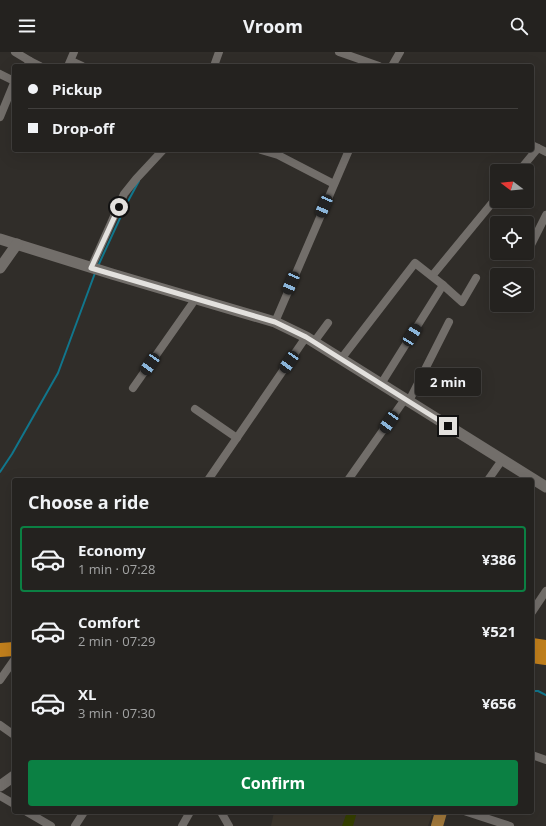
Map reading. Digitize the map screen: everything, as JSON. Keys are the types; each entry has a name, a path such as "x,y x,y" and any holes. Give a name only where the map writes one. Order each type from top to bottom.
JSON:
{"highway":[{"path":"534,645 546,647"},
{"path":"0,650 12,649"},
{"path":"534,656 546,658"},
{"path":"0,658 12,659"}],"main road":[{"path":"437,826 440,814"}],"street":[{"path":"15,52 28,64"},
{"path":"70,63 74,52"},
{"path":"215,64 219,52"},
{"path":"339,52 373,64"},
{"path":"393,64 400,52"},
{"path":"0,74 12,81"},
{"path":"0,117 12,87"},
{"path":"535,146 546,152"},
{"path":"94,268 124,194 161,152"},
{"path":"268,152 278,155 334,184"},
{"path":"275,322 348,152"},
{"path":"523,164 531,152"},
{"path":"432,276 490,206"},
{"path":"534,239 546,215"},
{"path":"0,239 194,299 275,322 310,340 382,384 502,460 527,478"},
{"path":"0,268 17,244"},
{"path":"341,359 415,263 444,285 462,302 476,278"},
{"path":"382,384 444,285"},
{"path":"133,388 194,299"},
{"path":"349,478 407,400 449,322"},
{"path":"209,478 237,438 310,340 328,323"},
{"path":"195,409 237,438"},
{"path":"489,478 502,460"},
{"path":"534,482 546,486"},
{"path":"534,609 546,592"},
{"path":"0,680 12,662"},
{"path":"0,725 12,734"},
{"path":"534,757 546,760"},
{"path":"0,786 12,777"},
{"path":"0,796 12,803"},
{"path":"30,814 51,826"},
{"path":"75,826 83,814"},
{"path":"182,826 189,814"},
{"path":"473,814 510,826"}],"shaded area":[{"path":"274,814 432,814 428,826 271,826"}],"green space":[{"path":"346,814 356,814 353,826 342,826"}],"waterway":[{"path":"98,266 127,203 139,181"},
{"path":"0,472 12,454 58,373 95,273"},
{"path":"534,691 538,691 546,695"}],"route":[{"path":"119,207 91,268 275,322 306,337 448,426"}]}
